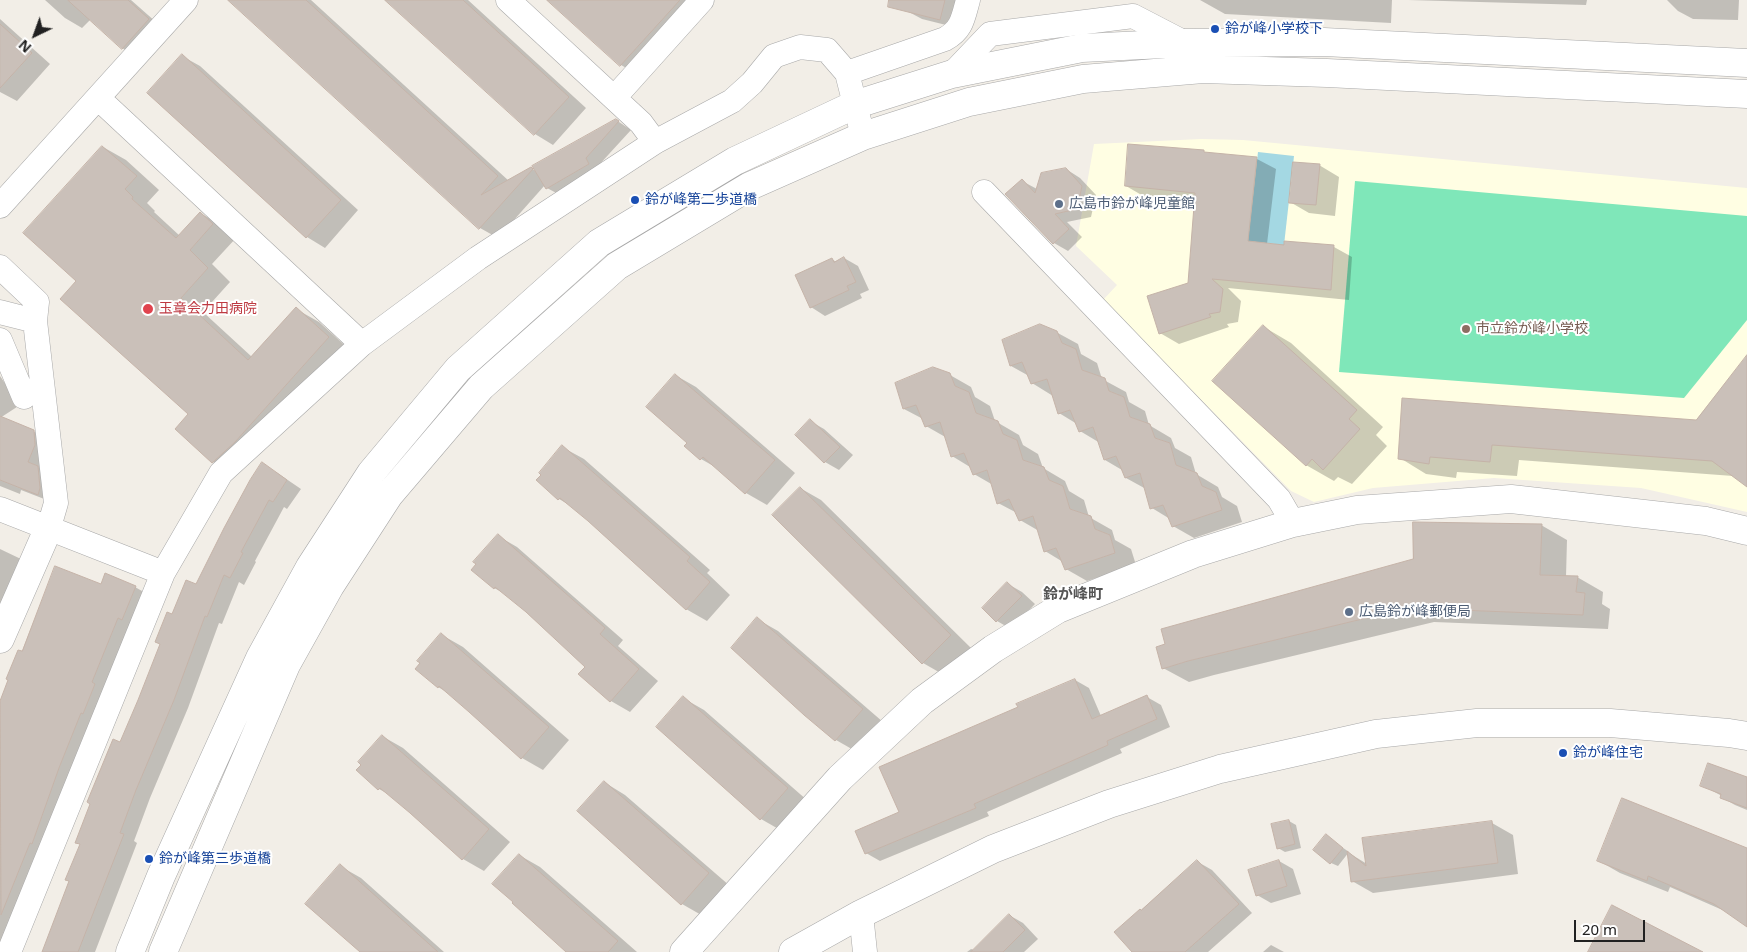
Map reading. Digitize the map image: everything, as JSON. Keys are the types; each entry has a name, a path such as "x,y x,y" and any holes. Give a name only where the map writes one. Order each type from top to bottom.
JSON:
{"street":[{"path":"508,0 641,123 655,142"},
{"path":"614,98 702,0"},
{"path":"847,73 952,35 958,29 968,0"},
{"path":"0,206 98,98 173,4"},
{"path":"130,952 161,876 260,658 310,567 371,473 458,369 599,243 735,161 854,105 952,74 1082,48 1185,43 1324,42 1747,63"},
{"path":"10,952 163,573 222,473 362,344 478,258 655,142 732,101 752,83 774,56 800,47 827,50 847,73 863,136"},
{"path":"163,952 286,664 330,586 389,495 475,394 617,266 750,186 863,136 969,102 1083,79 1203,69 1327,72 1747,94"},
{"path":"98,98 362,344"},
{"path":"984,192 1279,499 1293,523"},
{"path":"0,266 37,302 36,321 56,503 49,527 0,639"},
{"path":"0,312 36,321"},
{"path":"0,340 24,397"},
{"path":"684,952 840,778 922,701 993,649 1058,609 1193,554 1293,523 1357,510 1511,499 1706,521 1747,531"},
{"path":"0,509 163,573"},
{"path":"794,952 861,914 993,849 1108,804 1220,769 1376,734 1477,723 1610,723 1747,736"},
{"path":"861,914 865,952"}],"shaded area":[{"name":"市立鈴が峰小学校","path":"1201,139 1243,140 1747,188 1747,512 1641,488 1494,478 1373,488 1314,502 1291,491 1103,300 1117,285 1076,246 1094,144"}],"green space":[{"path":"1355,181 1747,216 1747,320 1684,398 1339,372"}],"water":[{"path":"1258,152 1294,156 1284,245 1248,241"}],"building":[{"path":"68,0 128,0 149,19 122,49"},
{"path":"228,0 306,0 498,176 481,195 531,167 533,169 479,229"},
{"path":"385,0 463,0 569,97 534,135"},
{"path":"547,0 680,0 620,66"},
{"path":"889,0 945,0 940,20 888,7"},
{"path":"0,24 32,53 0,88"},
{"path":"182,54 341,200 306,238 147,93"},
{"path":"616,119 619,121 586,158 589,164 546,189 532,166"},
{"path":"1128,144 1204,150 1204,152 1257,157 1248,241 1284,245 1284,241 1334,245 1331,290 1212,279 1223,289 1220,312 1209,314 1211,317 1159,334 1147,296 1188,283 1195,193 1125,186"},
{"path":"102,146 137,176 125,189 133,197 132,199 176,238 200,212 213,224 190,250 208,268 181,298 248,360 296,307 329,337 235,442 212,463 175,429 188,414 60,299 76,281 23,233"},
{"path":"1293,162 1320,164 1316,205 1289,203"},
{"path":"1066,168 1082,186 1077,209 1055,214 1069,229 1053,244 1005,194 1022,179 1035,193 1041,173"},
{"path":"844,257 856,282 847,286 849,290 810,308 795,275 832,258 834,262"},
{"path":"1040,324 1057,331 1062,343 1076,349 1082,370 1105,378 1109,391 1124,397 1130,417 1150,424 1155,438 1170,443 1176,465 1197,473 1202,486 1216,492 1222,510 1172,527 1163,505 1150,509 1140,473 1125,478 1116,456 1104,460 1093,427 1079,432 1070,410 1058,414 1047,379 1031,384 1022,362 1010,366 1002,340"},
{"path":"1263,325 1357,410 1349,419 1360,429 1323,470 1312,459 1306,466 1212,381"},
{"path":"1747,355 1747,487 1712,461 1492,445 1490,462 1430,457 1429,464 1398,459 1402,398 1696,420"},
{"path":"933,367 950,373 955,386 969,392 976,413 998,421 1003,434 1017,440 1023,460 1044,467 1049,480 1063,486 1070,509 1091,516 1095,529 1110,535 1115,553 1065,570 1056,548 1044,552 1033,516 1019,521 1009,499 997,504 987,470 973,475 964,453 951,457 940,422 925,427 916,405 903,409 895,383"},
{"path":"675,374 775,460 745,494 703,457 700,460 684,446 687,443 646,407"},
{"path":"0,416 34,430 35,445 28,462 38,466 40,488 38,495 0,480"},
{"path":"810,419 840,447 824,463 795,435"},
{"path":"562,445 690,557 687,561 710,582 686,610 588,521 560,498 558,500 536,480 541,475 539,473"},
{"path":"262,462 287,480 273,502 269,500 241,552 243,553 230,578 224,575 207,617 205,616 174,700 136,790 120,833 124,834 78,952 42,952 69,881 65,880 80,844 75,843 90,804 87,802 113,739 120,742 138,700 160,644 155,642 167,612 172,614 186,580 196,584 224,528"},
{"path":"800,487 951,635 922,664 772,515"},
{"path":"1413,522 1542,524 1540,575 1578,576 1576,592 1585,593 1583,615 1408,608 1188,661 1162,669 1156,647 1165,644 1161,629 1413,559"},
{"path":"498,534 605,628 600,634 639,669 610,702 578,674 585,667 526,612 471,570 476,564 473,562"},
{"path":"55,566 101,584 105,573 136,586 122,620 118,618 92,682 95,684 59,768 32,844 30,843 1,915 0,701 8,680 6,679 18,650 22,651"},
{"path":"1007,582 1022,596 996,622 982,608"},
{"path":"757,617 863,709 835,741 731,648"},
{"path":"441,633 549,727 521,759 439,686 438,688 415,669 420,663 417,661"},
{"path":"1075,679 1092,719 1147,695 1157,719 1107,741 1108,745 974,804 976,808 865,854 855,831 899,812 879,767 1018,707 1016,704"},
{"path":"683,696 788,788 760,820 656,727"},
{"path":"382,735 489,829 462,860 410,813 380,788 378,790 356,770 361,765 358,762"},
{"path":"1708,763 1747,777 1747,808 1720,798 1721,794 1700,786"},
{"path":"604,781 709,873 681,905 577,811"},
{"path":"1622,798 1747,848 1747,927 1714,904 1648,876 1647,881 1597,861"},
{"path":"1289,820 1295,844 1277,849 1271,824"},
{"path":"1492,821 1498,863 1351,882 1347,851 1366,866 1362,838"},
{"path":"1326,834 1343,848 1330,864 1313,850"},
{"path":"519,854 618,941 608,952 566,952 492,884"},
{"path":"1197,860 1239,904 1185,952 1132,952 1114,932"},
{"path":"1279,860 1287,886 1256,896 1248,870"},
{"path":"340,864 438,952 360,952 305,904"},
{"path":"1612,905 1703,952 1588,952"},
{"path":"1009,914 1025,930 1003,952 971,952"}],"place":[{"name":"鈴が峰小学校下","path":"1215,29"},
{"name":"鈴が峰第二歩道橋","path":"635,200"},
{"name":"広島市鈴が峰児童館","path":"1059,204"},
{"name":"玉章会力田病院","path":"148,309"},
{"name":"市立鈴が峰小学校","path":"1466,329"},
{"name":"広島鈴が峰郵便局","path":"1349,612"},
{"name":"鈴が峰住宅","path":"1563,753"},
{"name":"鈴が峰第三歩道橋","path":"149,859"}],"district":[{"name":"鈴が峰町","path":"1073,595"}]}
